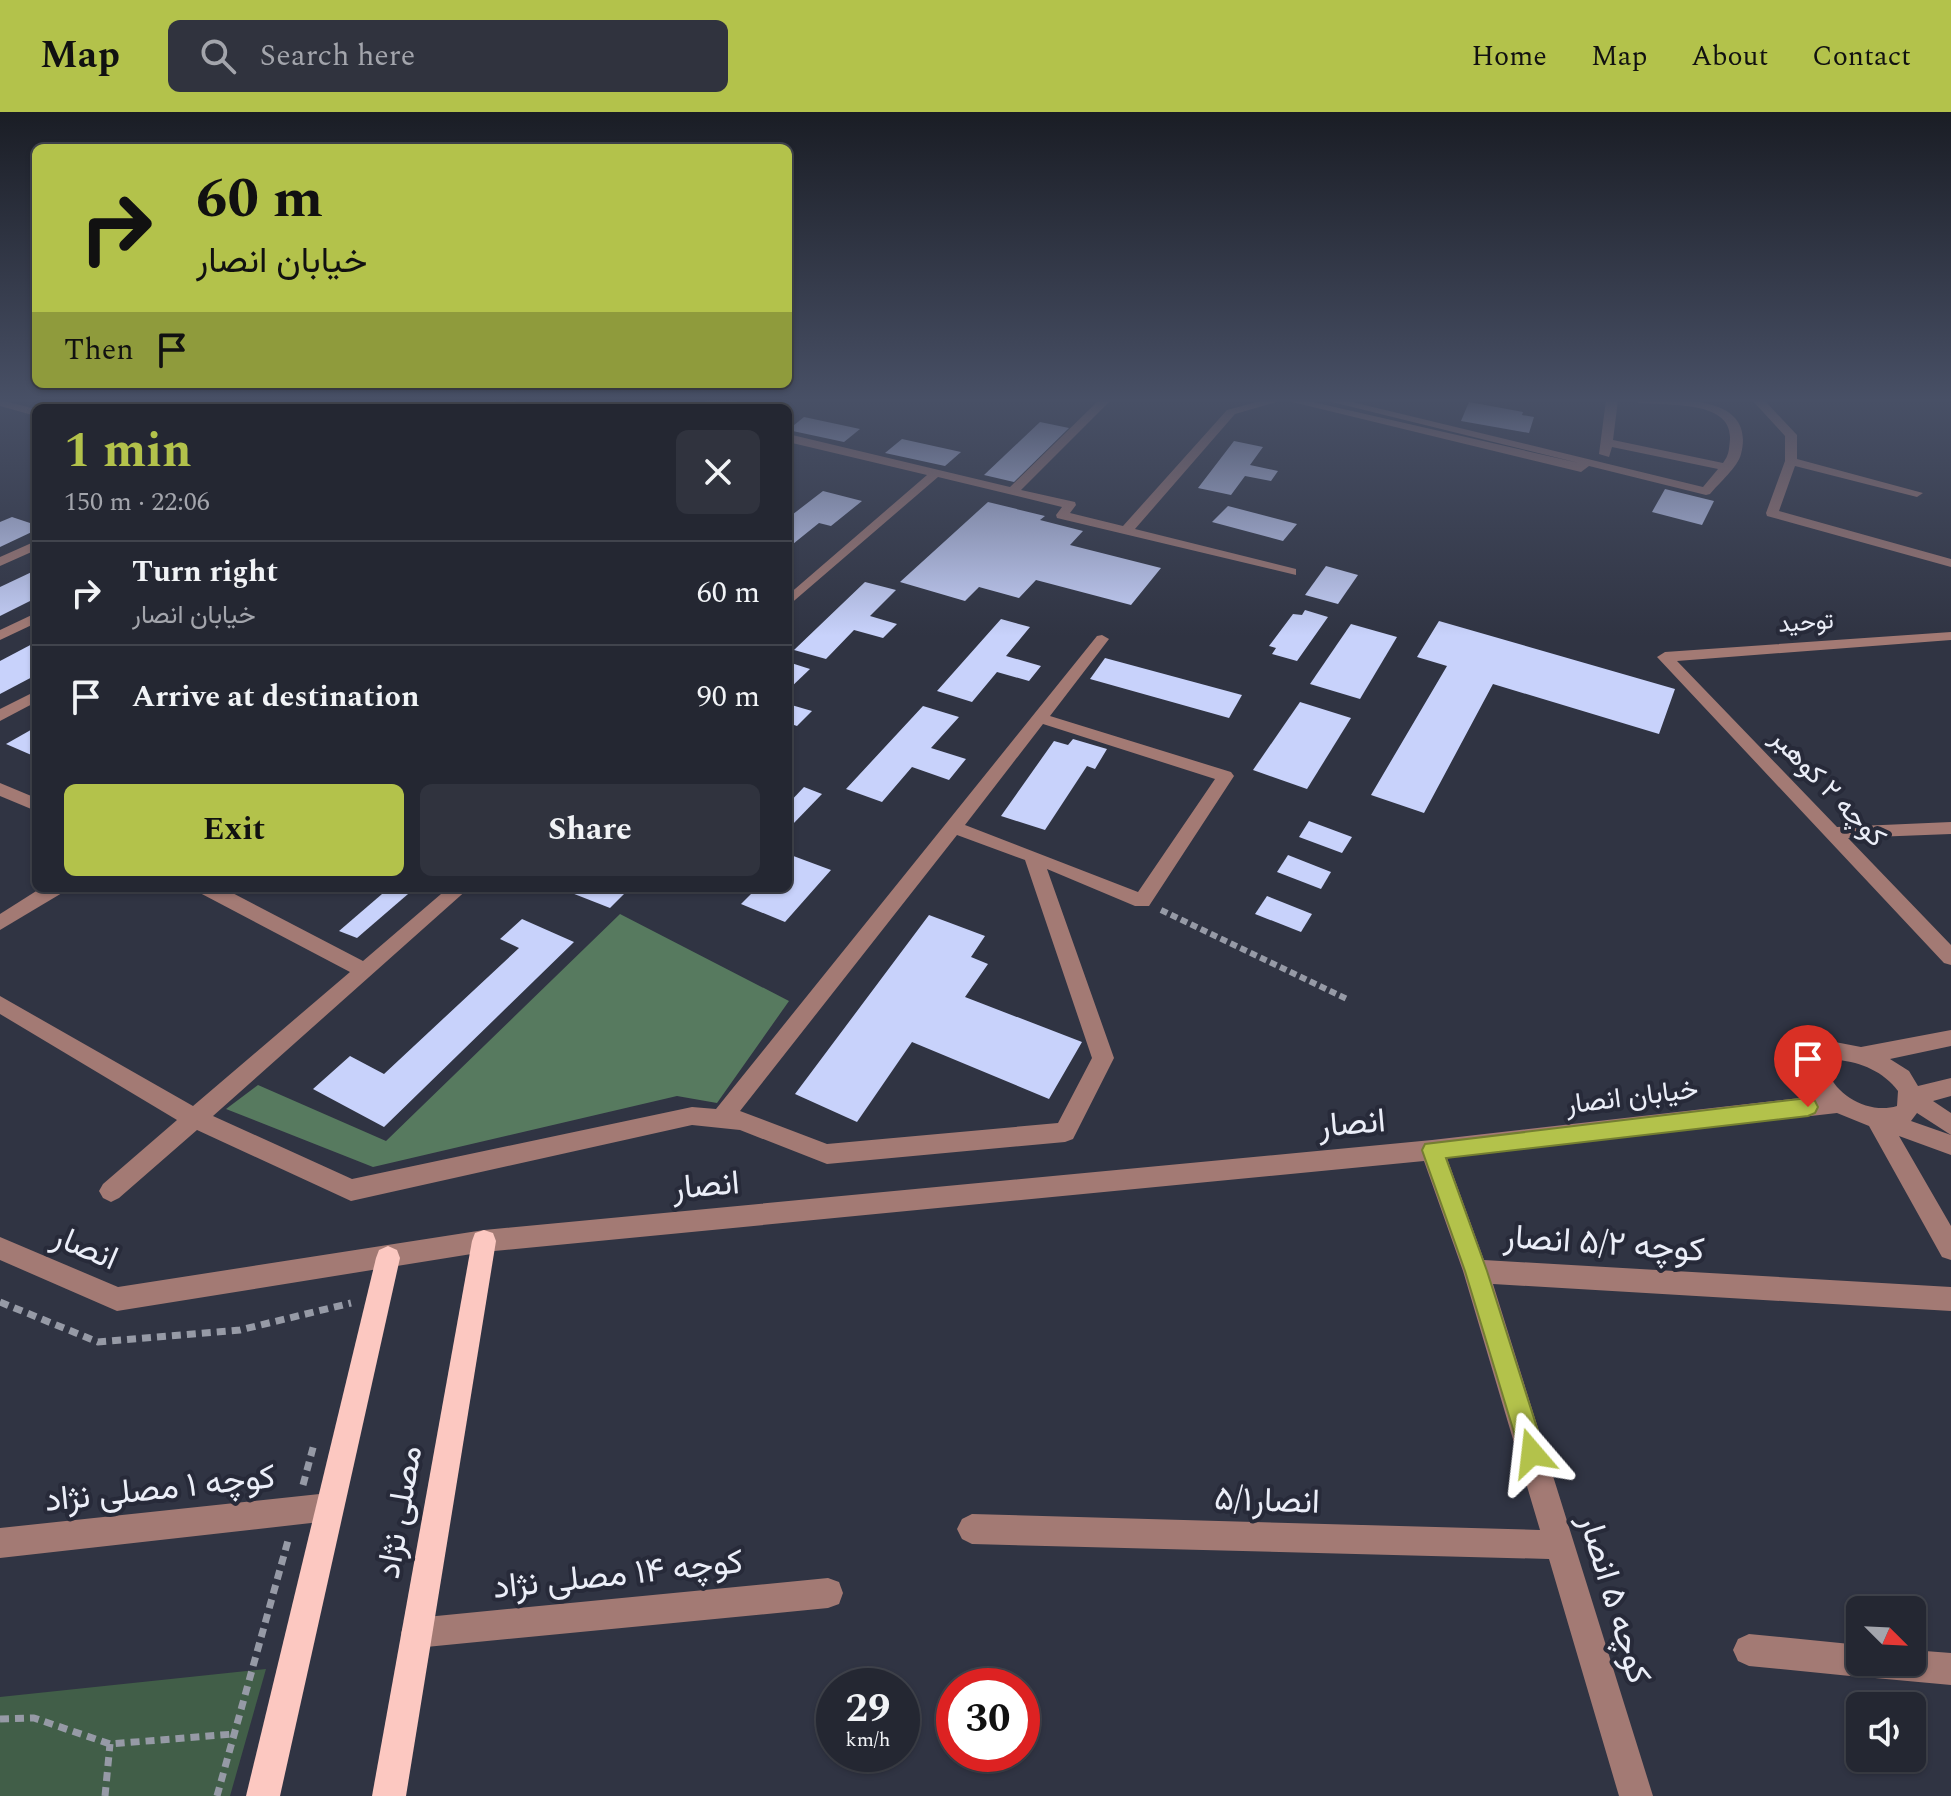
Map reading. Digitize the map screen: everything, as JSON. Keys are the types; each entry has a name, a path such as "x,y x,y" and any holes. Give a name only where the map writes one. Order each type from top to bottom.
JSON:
{"main road":[{"name":"مصلی نژاد","path":"389,1796 484,1241"},
{"path":"263,1796 388,1258"}],"street":[{"path":"792,599 930,479"},
{"path":"958,479 1070,505 1062,515 1291,572"},
{"path":"1012,492 1026,479"},
{"path":"1125,532 1172,479"},
{"path":"1655,479 1706,491 1716,479"},
{"path":"1785,479 1772,513 1951,563"},
{"path":"1860,479 1917,493"},
{"path":"0,562 32,547"},
{"path":"0,636 32,619"},
{"name":"توحید","path":"1665,657 1951,636"},
{"path":"721,1119 1102,639"},
{"name":"کوچه ۲ کوهبر","path":"1665,657 1951,958"},
{"path":"0,716 32,698"},
{"path":"953,827 1142,901 1225,776 1039,718"},
{"path":"0,789 32,800"},
{"path":"1832,833 1951,828"},
{"path":"0,1004 194,1118 351,1190 692,1116 741,1121 827,1154 1065,1132 1103,1058 1033,856"},
{"path":"0,923 49,892"},
{"path":"215,892 365,971"},
{"path":"111,1191 455,892"},
{"path":"1951,1038 1864,1055 1835,1051 1825,1054 1818,1061 1816,1070 1820,1081 1839,1103 1951,1145"},
{"path":"1864,1055 1889,1068 1911,1097 1951,1125"},
{"path":"1911,1097 1951,1087"},
{"path":"1877,1119 1897,1118 1906,1113 1911,1097"},
{"name":"خیابان انصار","path":"1432,1150 1839,1103"},
{"path":"1877,1119 1951,1249"},
{"name":"انصار","path":"0,1248 117,1299 484,1241 1432,1150"},
{"name":"کوچه ۵ انصار","path":"1432,1150 1476,1271 1636,1796"},
{"name":"کوچه ۵/۲ انصار","path":"1476,1271 1951,1299"},
{"name":"کوچه ۱ مصلی نژاد","path":"0,1543 329,1507"},
{"name":"انصار۵/۱","path":"972,1529 1560,1545"},
{"name":"کوچه ۱۴ مصلی نژاد","path":"416,1633 828,1593"},
{"path":"1749,1650 1846,1660"},
{"path":"1926,1667 1951,1669"}],"path":[{"path":"1142,901 1347,999"},
{"path":"0,1302 98,1342 240,1330 354,1302 350,1317"},
{"path":"217,1796 317,1437"},
{"path":"0,1719 34,1718 110,1744 234,1734"},
{"path":"105,1796 110,1744"}],"green space":[{"path":"620,914 789,1001 717,1103 677,1096 373,1167 226,1109 258,1085 386,1141"},
{"path":"266,1669 230,1796 0,1796 0,1697"}],"building":[{"path":"1205,479 1243,479 1231,495 1198,488"},
{"path":"1665,489 1714,501 1702,525 1652,512"},
{"path":"823,491 862,501 831,526 819,523 792,545 792,515"},
{"path":"988,502 1045,516 1040,520 1083,531 1070,545 1161,568 1131,605 1036,580 1019,598 979,587 965,601 900,582"},
{"path":"1228,506 1297,524 1283,541 1212,522"},
{"path":"12,517 32,524 32,532 0,547 0,522"},
{"path":"1326,566 1358,575 1338,604 1305,595"},
{"path":"32,572 32,600 0,616 0,587"},
{"path":"865,582 896,590 870,616 897,624 883,638 854,630 826,659 794,650"},
{"path":"1305,610 1328,617 1297,661 1272,654 1276,648 1269,646 1293,614 1302,615"},
{"path":"1001,619 1030,627 1006,656 1041,666 1029,681 997,672 972,702 937,691"},
{"path":"1439,621 1675,689 1659,734 1493,684 1424,813 1371,795 1447,666 1417,657"},
{"path":"1351,624 1397,637 1360,699 1310,684"},
{"path":"32,644 32,677 0,694 0,661"},
{"path":"1105,658 1242,695 1229,718 1090,679"},
{"path":"792,663 810,669 792,686"},
{"path":"1300,702 1351,718 1307,789 1253,770"},
{"path":"792,705 812,711 797,726 792,724"},
{"path":"923,706 959,717 931,748 966,759 949,780 912,767 882,802 846,789"},
{"path":"32,729 32,755 6,744"},
{"path":"1073,739 1107,749 1095,769 1087,766 1045,830 1001,816 1054,741 1068,745"},
{"path":"804,787 822,794 792,825 792,800"},
{"path":"1309,821 1352,837 1342,853 1299,837"},
{"path":"792,855 831,870 785,922 741,904 753,892 792,892"},
{"path":"1288,855 1331,872 1321,889 1277,872"},
{"path":"384,892 410,892 357,938 339,931"},
{"path":"569,892 626,892 610,908"},
{"path":"1267,896 1312,914 1301,932 1255,914"},
{"path":"929,915 985,936 971,957 988,964 965,997 1082,1042 1049,1099 912,1042 857,1122 795,1094"},
{"path":"522,919 574,942 384,1127 313,1089 350,1056 384,1074 519,948 500,939"}],"route":[{"path":"1532,1453 1476,1271 1432,1150 1808,1107"}]}
